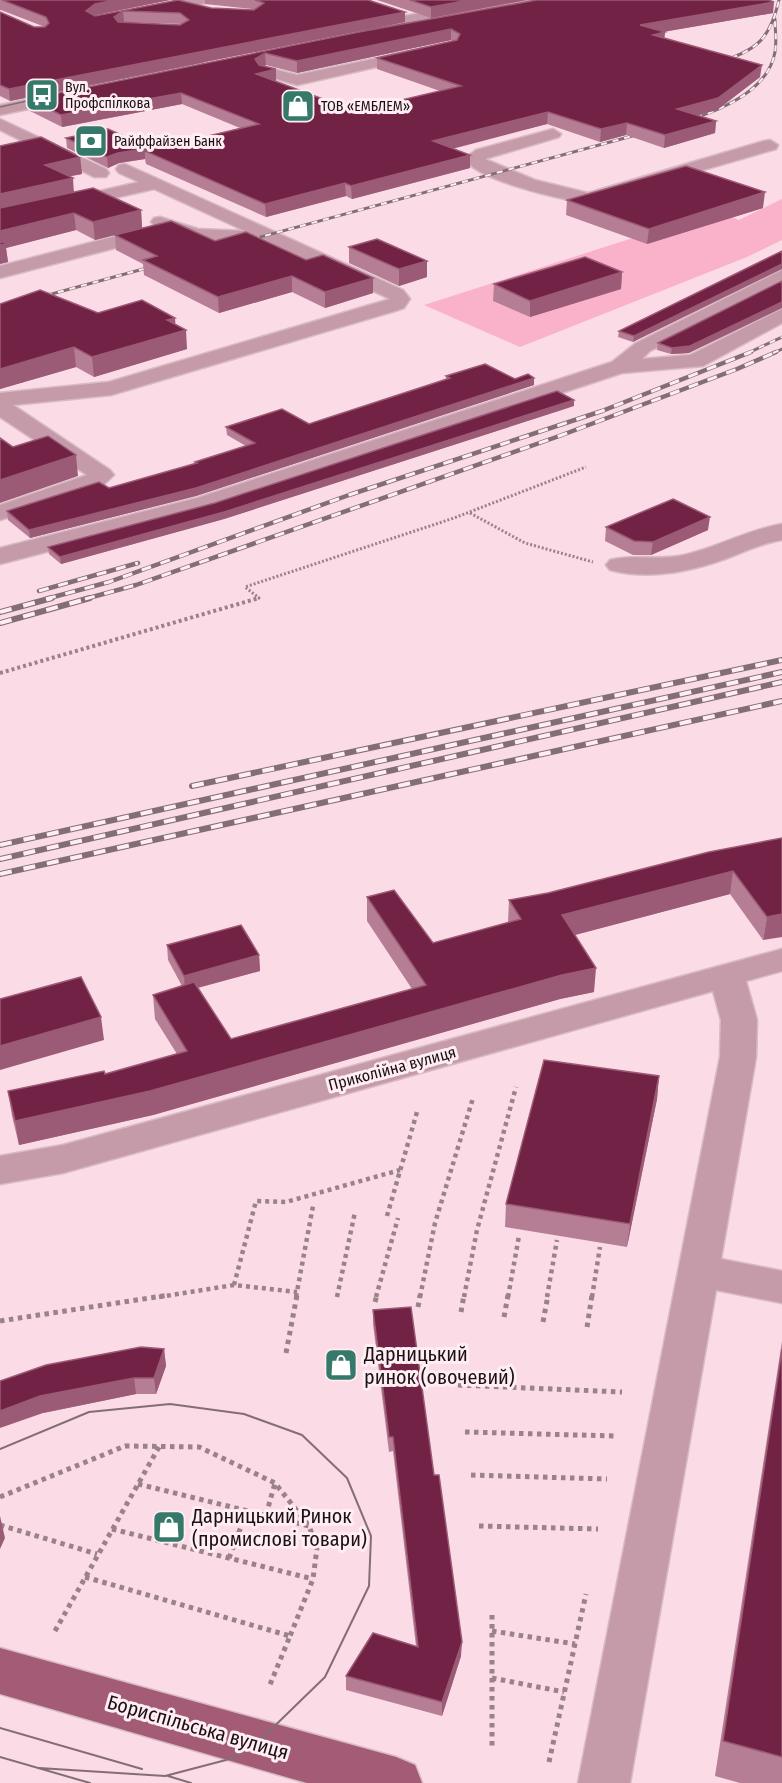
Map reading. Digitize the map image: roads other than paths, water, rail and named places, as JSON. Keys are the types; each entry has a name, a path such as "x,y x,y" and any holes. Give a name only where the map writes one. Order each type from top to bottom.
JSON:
{"main road":[{"name":"Бориспільська вулиця","path":"0,1671 396,1783"}],"street":[{"path":"139,0 162,8"},
{"path":"129,15 201,0"},
{"path":"417,20 481,0"},
{"path":"349,34 529,0"},
{"path":"386,10 417,20 548,2"},
{"path":"181,4 212,13"},
{"path":"262,61 297,80 440,49"},
{"path":"355,68 385,78"},
{"path":"0,101 90,87 0,110"},
{"path":"0,124 100,173"},
{"path":"552,134 472,159 498,172 574,197 589,198 770,146"},
{"path":"0,400 111,388 388,307 397,304 400,299 396,294 125,169"},
{"path":"0,219 156,183"},
{"path":"105,195 172,228 218,239 239,239 266,234"},
{"path":"0,272 172,228"},
{"path":"620,367 643,347 782,276"},
{"path":"0,556 206,502 620,367 695,361 782,315"},
{"path":"0,407 102,476 93,482 0,513"},
{"path":"619,565 640,568 669,566 717,553 738,542 761,535 782,532"},
{"name":"Приколійна вулиця","path":"0,1170 63,1159 782,960"},
{"path":"604,1783 738,1057 740,1020 727,976"},
{"path":"699,1271 782,1287"}],"tram line":[{"path":"365,30 442,18"},
{"path":"35,96 203,62"},
{"path":"0,107 45,97"},
{"path":"0,1449 89,1412 170,1404 244,1414 302,1435 347,1478 371,1536 369,1586 325,1677 256,1744 226,1760 165,1776 39,1768"},
{"path":"0,1728 142,1769"},
{"path":"0,1757 90,1783"},
{"path":"168,1776 191,1783"}],"railway":[{"path":"720,62 744,53 760,41 771,24 779,0"},
{"path":"685,121 712,112 740,98 763,78 771,66 775,52 775,19"},
{"path":"242,242 647,132"},
{"path":"0,308 158,265"},
{"path":"748,353 782,337"},
{"path":"773,353 782,349"},
{"path":"46,599 109,582 349,495 602,411 751,352"},
{"path":"85,599 136,585 562,435 776,352"},
{"path":"39,591 138,563"},
{"path":"0,612 52,598"},
{"path":"0,623 90,598"},
{"path":"192,786 782,660"},
{"path":"0,845 782,672"},
{"path":"0,859 782,682"},
{"path":"0,874 782,701"}],"place":[{"name":"Вул. Профспілкова","path":"42,95"},
{"name":"ТОВ «ЕМБЛЕМ»","path":"298,106"},
{"name":"Райффайзен Банк","path":"91,141"},
{"name":"Дарницький ринок (овочевий)","path":"341,1365"},
{"name":"Дарницький Ринок (промислові товари)","path":"169,1527"}]}
